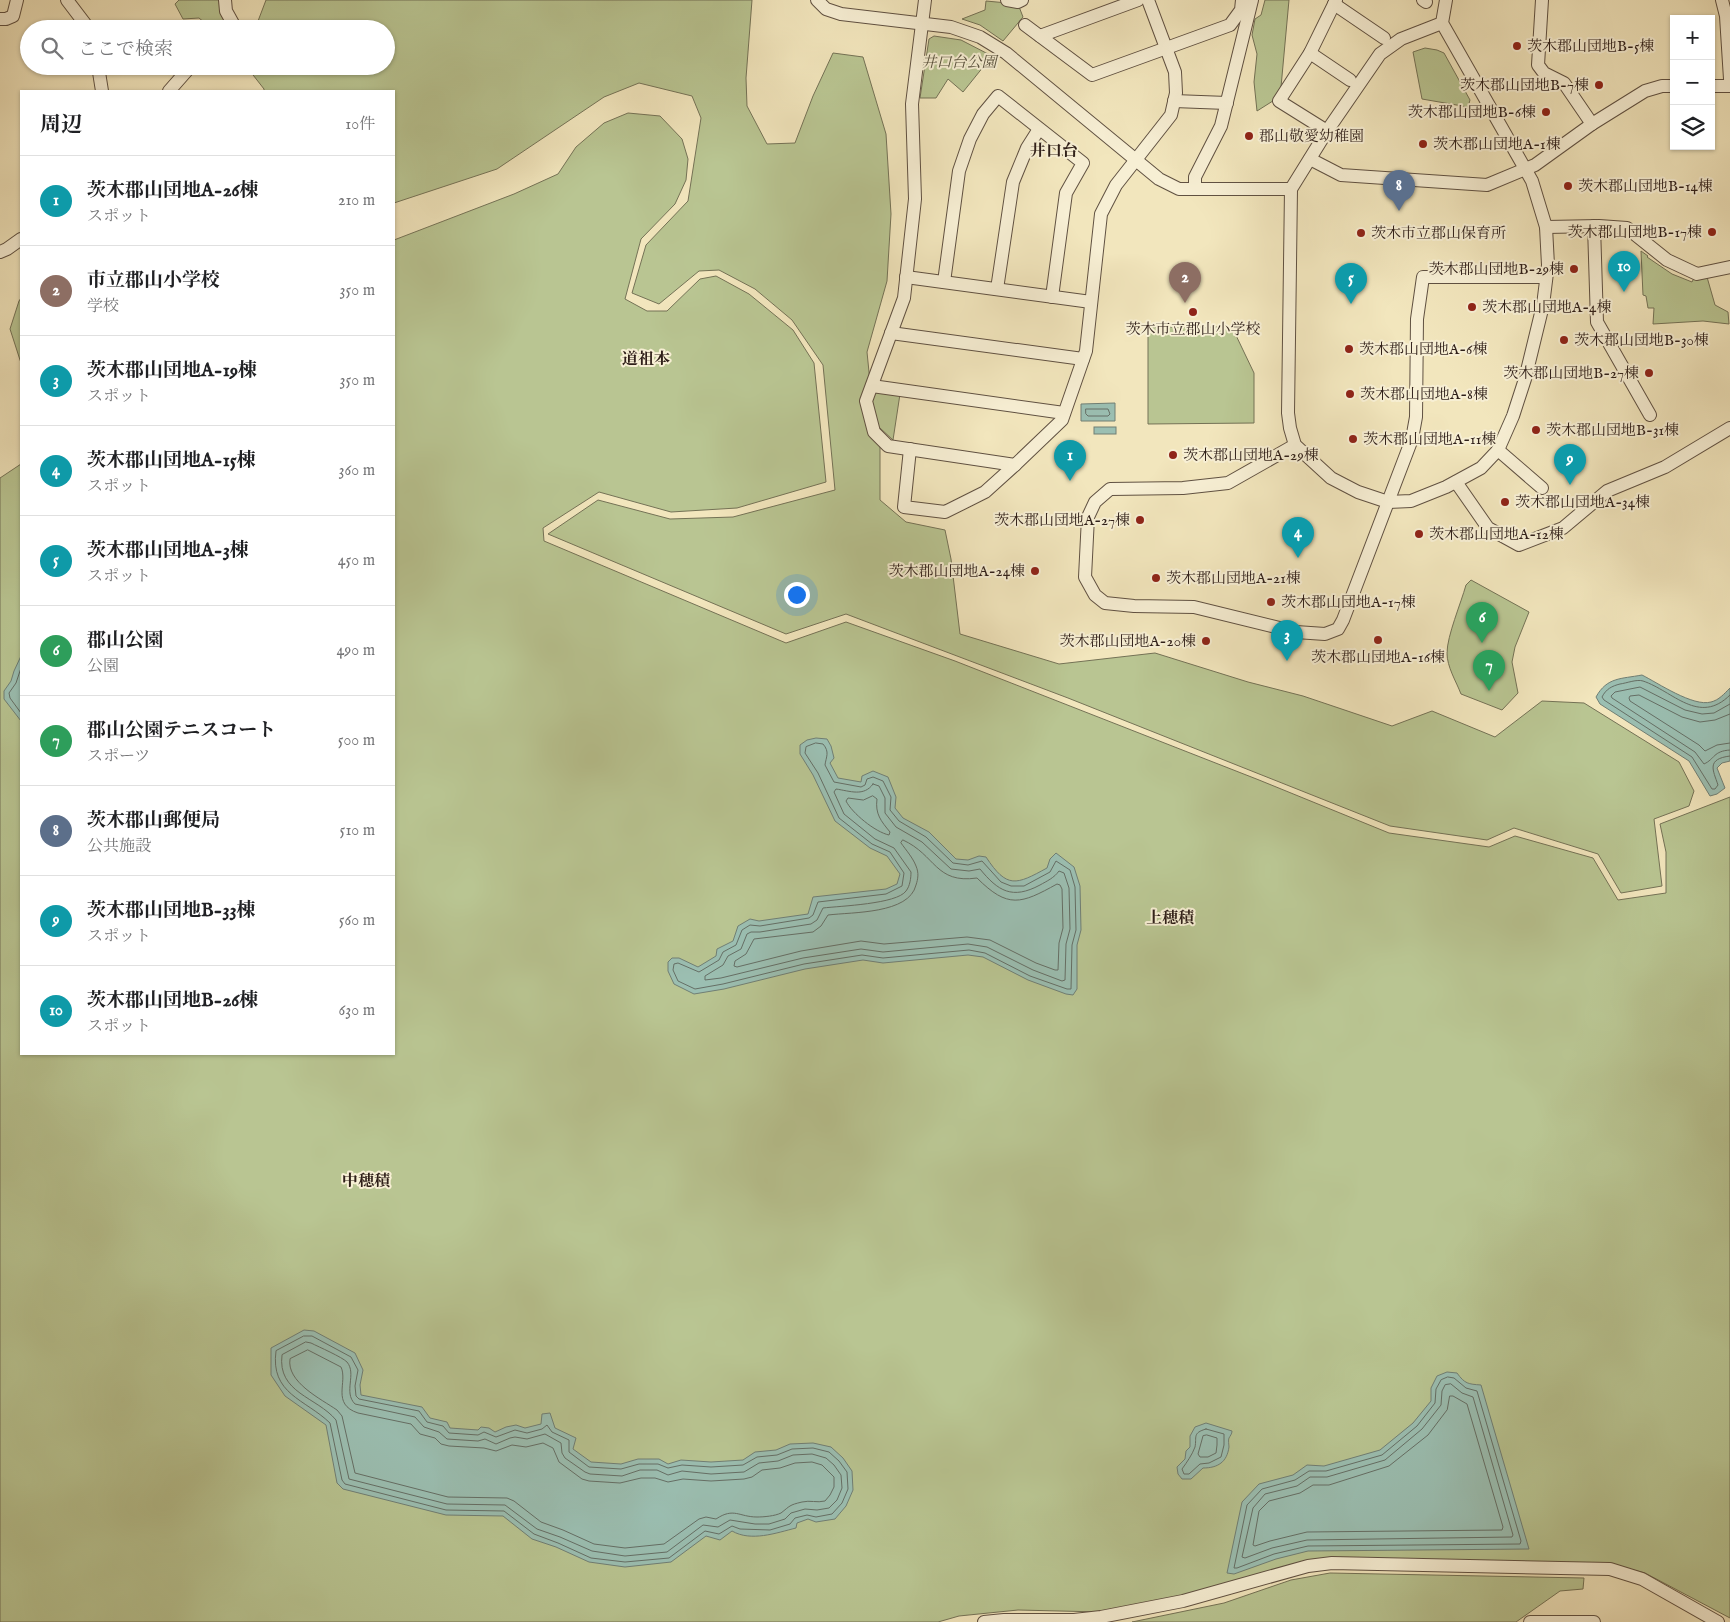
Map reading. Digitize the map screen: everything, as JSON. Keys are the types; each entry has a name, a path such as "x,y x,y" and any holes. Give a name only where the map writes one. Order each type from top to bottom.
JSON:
{"street":[{"path":"0,20 6,20 13,16 17,0"},
{"path":"67,0 82,20"},
{"path":"225,0 226,11 231,20"},
{"path":"817,0 826,9 841,14 951,27 980,37 1006,53 1159,179 1179,189 1291,189"},
{"path":"925,0 912,104 915,199 904,298 866,402 874,432 888,446 1015,465"},
{"path":"1007,0 1018,2 1022,0"},
{"path":"1040,36 1138,0"},
{"path":"910,449 904,507 945,512 985,492 1062,420 1086,351 1101,214 1116,185 1171,115 1176,92 1176,72 1148,0"},
{"path":"1025,25 1092,75 1230,25 1241,10 1242,0"},
{"path":"1194,189 1195,177 1221,126 1252,0"},
{"path":"1442,23 1401,38 1380,54 1327,131 1291,189 1288,413 1295,445 1331,478 1358,492 1388,502 1410,501 1456,482 1481,468 1498,450 1513,416 1525,379 1544,305 1548,265 1546,227 1532,181 1524,170 1442,23 1446,0"},
{"path":"1542,0 1538,65 1544,73 1564,83 1592,124"},
{"path":"1722,0 1726,16 1730,79"},
{"path":"1327,131 1279,101 1310,52 1335,2 1384,38"},
{"path":"1310,52 1350,80"},
{"path":"99,75 102,90"},
{"path":"170,90 183,75"},
{"path":"1310,159 1341,176 1487,185 1535,165 1592,124 1645,91 1662,86 1670,86"},
{"path":"1715,86 1730,86"},
{"path":"944,282 959,171 970,139 983,114 998,96 1083,164 1066,193 1052,296"},
{"path":"1174,101 1227,103"},
{"path":"997,289 1013,182 1027,148 1040,129"},
{"path":"1546,227 1594,226 1627,228 1667,260 1697,274 1730,267"},
{"path":"1594,226 1597,322 1650,415"},
{"path":"0,252 20,240"},
{"path":"906,277 1092,302"},
{"path":"1295,445 1228,483 1183,488 1110,489 1095,502 1088,517 1085,576 1095,595 1105,603 1134,606 1194,607 1296,632 1325,634 1338,629 1412,438 1416,418 1417,319 1423,277 1546,277"},
{"path":"891,333 1083,359"},
{"path":"872,386 1064,413"},
{"path":"1456,482 1488,528 1519,545 1563,528 1607,491 1665,467 1730,428"},
{"path":"1498,450 1542,488"},
{"path":"984,1622 1101,1618 1183,1602 1308,1566 1332,1563 1610,1569 1642,1579 1718,1622"},
{"path":"1530,1622 1594,1622"}],"green space":[{"path":"179,0 222,0 230,20 183,19 175,4"},
{"path":"266,0 752,0 746,78 747,106 767,144 795,143 813,96 833,53 863,57 886,134 891,214 887,281 867,352 871,392 872,396 877,392 900,394 893,440 880,428 880,500 906,522 945,530 951,559 960,634 1059,664 1155,653 1248,682 1303,696 1392,726 1432,711 1495,737 1542,701 1584,703 1679,762 1694,791 1689,806 1654,819 1662,886 1621,893 1598,854 1514,828 1487,840 1390,826 1068,698 846,614 786,634 548,534 598,500 670,519 733,517 835,490 823,365 792,320 755,289 719,270 699,271 659,304 632,293 646,245 688,201 701,118 692,96 639,83 604,97 497,169 395,203 395,90 264,90 253,75 395,75 395,20 258,20"},
{"path":"1265,0 1289,0 1281,87 1276,99 1257,111 1254,82 1257,54 1252,35 1255,19 1261,15"},
{"path":"986,1 1018,4 1023,17 1003,41 980,25 962,19 985,10"},
{"name":"井口台公園","path":"934,36 961,40 992,56 963,92 948,79 936,98 920,98 929,39"},
{"path":"1425,48 1444,53 1470,100 1468,107 1422,99 1413,52"},
{"path":"628,113 660,116 682,139 688,159 686,180 675,204 641,239 625,299 647,311 667,311 700,279 716,276 749,294 793,330 814,363 826,482 737,508 671,512 599,492 543,528 544,541 786,643 846,622 955,661 1389,833 1489,847 1515,836 1593,858 1618,900 1666,893 1666,852 1660,824 1730,797 1730,1618 1645,1573 1614,1565 1340,1558 1183,1596 1101,1612 1018,1610 959,1616 938,1622 0,1622 0,478 20,465 20,1055 395,1055 395,240 514,194 558,174 576,147 604,123"},
{"path":"1641,251 1672,274 1692,282 1695,276 1707,277 1715,305 1728,312 1729,324 1703,321 1653,324 1654,308 1648,308 1646,296 1643,295"},
{"path":"20,300 20,360 10,329"},
{"path":"1148,327 1232,327 1254,373 1254,423 1148,424"},
{"path":"1471,580 1529,612 1515,647 1512,662 1518,693 1502,710 1461,694 1448,663 1449,638 1466,585"},
{"path":"1330,1573 1584,1578 1583,1589 1560,1591 1516,1622 1132,1622 1224,1603 1291,1580"}],"water":[{"path":"1115,403 1115,421 1081,421 1081,404"},
{"path":"1094,427 1116,427 1116,434 1094,434"},
{"path":"20,658 20,720 4,699 4,691 11,681"},
{"path":"1642,675 1685,698 1704,703 1716,700 1730,688 1730,761 1722,763 1717,768 1725,788 1717,794 1710,796 1689,761 1600,704 1596,697 1600,690 1610,682 1621,678"},
{"path":"816,738 827,739 831,746 834,758 830,763 838,778 861,782 862,776 873,771 888,777 896,797 895,808 903,818 929,832 956,859 968,860 979,856 986,857 1000,875 1013,881 1027,878 1047,868 1050,859 1056,853 1074,867 1080,886 1081,930 1077,945 1077,989 1073,995 1028,980 983,957 968,955 883,963 863,960 805,969 724,989 694,994 674,984 668,971 668,962 672,958 679,958 698,967 716,956 717,949 733,941 738,926 750,919 759,921 808,914 813,897 886,889 897,884 900,874 887,856 870,848 835,821 813,775 800,754 800,745 807,740"},
{"path":"304,1330 314,1331 355,1353 363,1370 360,1385 361,1395 422,1407 430,1418 447,1422 450,1428 478,1430 481,1427 489,1428 495,1432 516,1425 525,1428 541,1424 542,1414 550,1413 555,1428 576,1438 573,1449 591,1462 621,1464 638,1459 659,1459 668,1464 681,1460 711,1462 743,1460 755,1452 776,1450 790,1444 813,1443 831,1447 843,1458 852,1471 853,1490 846,1506 835,1519 816,1522 808,1519 797,1523 796,1528 772,1534 747,1536 732,1531 720,1540 706,1536 671,1562 625,1567 589,1562 556,1547 532,1539 503,1516 446,1515 343,1489 337,1483 326,1425 285,1396 271,1375 271,1348"},
{"path":"1447,1372 1457,1373 1467,1383 1481,1385 1529,1549 1308,1551 1276,1559 1234,1574 1227,1573 1242,1502 1259,1484 1293,1475 1307,1465 1324,1466 1380,1450 1413,1423 1431,1401 1431,1388 1437,1376"},
{"path":"1206,1423 1232,1431 1226,1457 1221,1463 1213,1467 1203,1468 1191,1479 1182,1479 1178,1474 1177,1467 1185,1459 1186,1451 1190,1447 1190,1436 1195,1427"}],"place":[{"name":"茨木郡山団地B-5棟","path":"1517,46"},
{"name":"茨木郡山団地B-7棟","path":"1599,85"},
{"name":"茨木郡山団地B-6棟","path":"1546,112"},
{"name":"郡山敬愛幼稚園","path":"1249,136"},
{"name":"茨木郡山団地A-1棟","path":"1423,144"},
{"name":"茨木郡山団地B-14棟","path":"1568,186"},
{"name":"茨木郡山郵便局","path":"1399,211"},
{"name":"茨木郡山団地B-17棟","path":"1712,232"},
{"name":"茨木市立郡山保育所","path":"1361,233"},
{"name":"茨木郡山団地B-29棟","path":"1574,269"},
{"name":"茨木郡山団地B-26棟","path":"1624,292"},
{"name":"市立郡山小学校","path":"1185,303"},
{"name":"茨木郡山団地A-3棟","path":"1351,304"},
{"name":"茨木郡山団地A-4棟","path":"1472,307"},
{"name":"茨木市立郡山小学校","path":"1193,312"},
{"name":"茨木郡山団地B-30棟","path":"1564,340"},
{"name":"茨木郡山団地A-6棟","path":"1349,349"},
{"name":"茨木郡山団地B-27棟","path":"1649,373"},
{"name":"茨木郡山団地A-8棟","path":"1350,394"},
{"name":"茨木郡山団地B-31棟","path":"1536,430"},
{"name":"茨木郡山団地A-11棟","path":"1353,439"},
{"name":"茨木郡山団地A-29棟","path":"1173,455"},
{"name":"茨木郡山団地A-26棟","path":"1070,481"},
{"name":"茨木郡山団地B-33棟","path":"1570,485"},
{"name":"茨木郡山団地A-34棟","path":"1505,502"},
{"name":"茨木郡山団地A-27棟","path":"1140,520"},
{"name":"茨木郡山団地A-12棟","path":"1419,534"},
{"name":"茨木郡山団地A-15棟","path":"1298,558"},
{"name":"茨木郡山団地A-24棟","path":"1035,571"},
{"name":"茨木郡山団地A-21棟","path":"1156,578"},
{"name":"茨木郡山団地A-17棟","path":"1271,602"},
{"name":"茨木郡山団地A-16棟","path":"1378,640"},
{"name":"茨木郡山団地A-20棟","path":"1206,641"},
{"name":"郡山公園","path":"1482,643"},
{"name":"茨木郡山団地A-19棟","path":"1287,661"},
{"name":"郡山公園テニスコート","path":"1489,691"}],"district":[{"name":"井口台","path":"1054,150"},
{"name":"道祖本","path":"646,358"},
{"name":"上穂積","path":"1170,917"},
{"name":"中穂積","path":"366,1180"}]}
